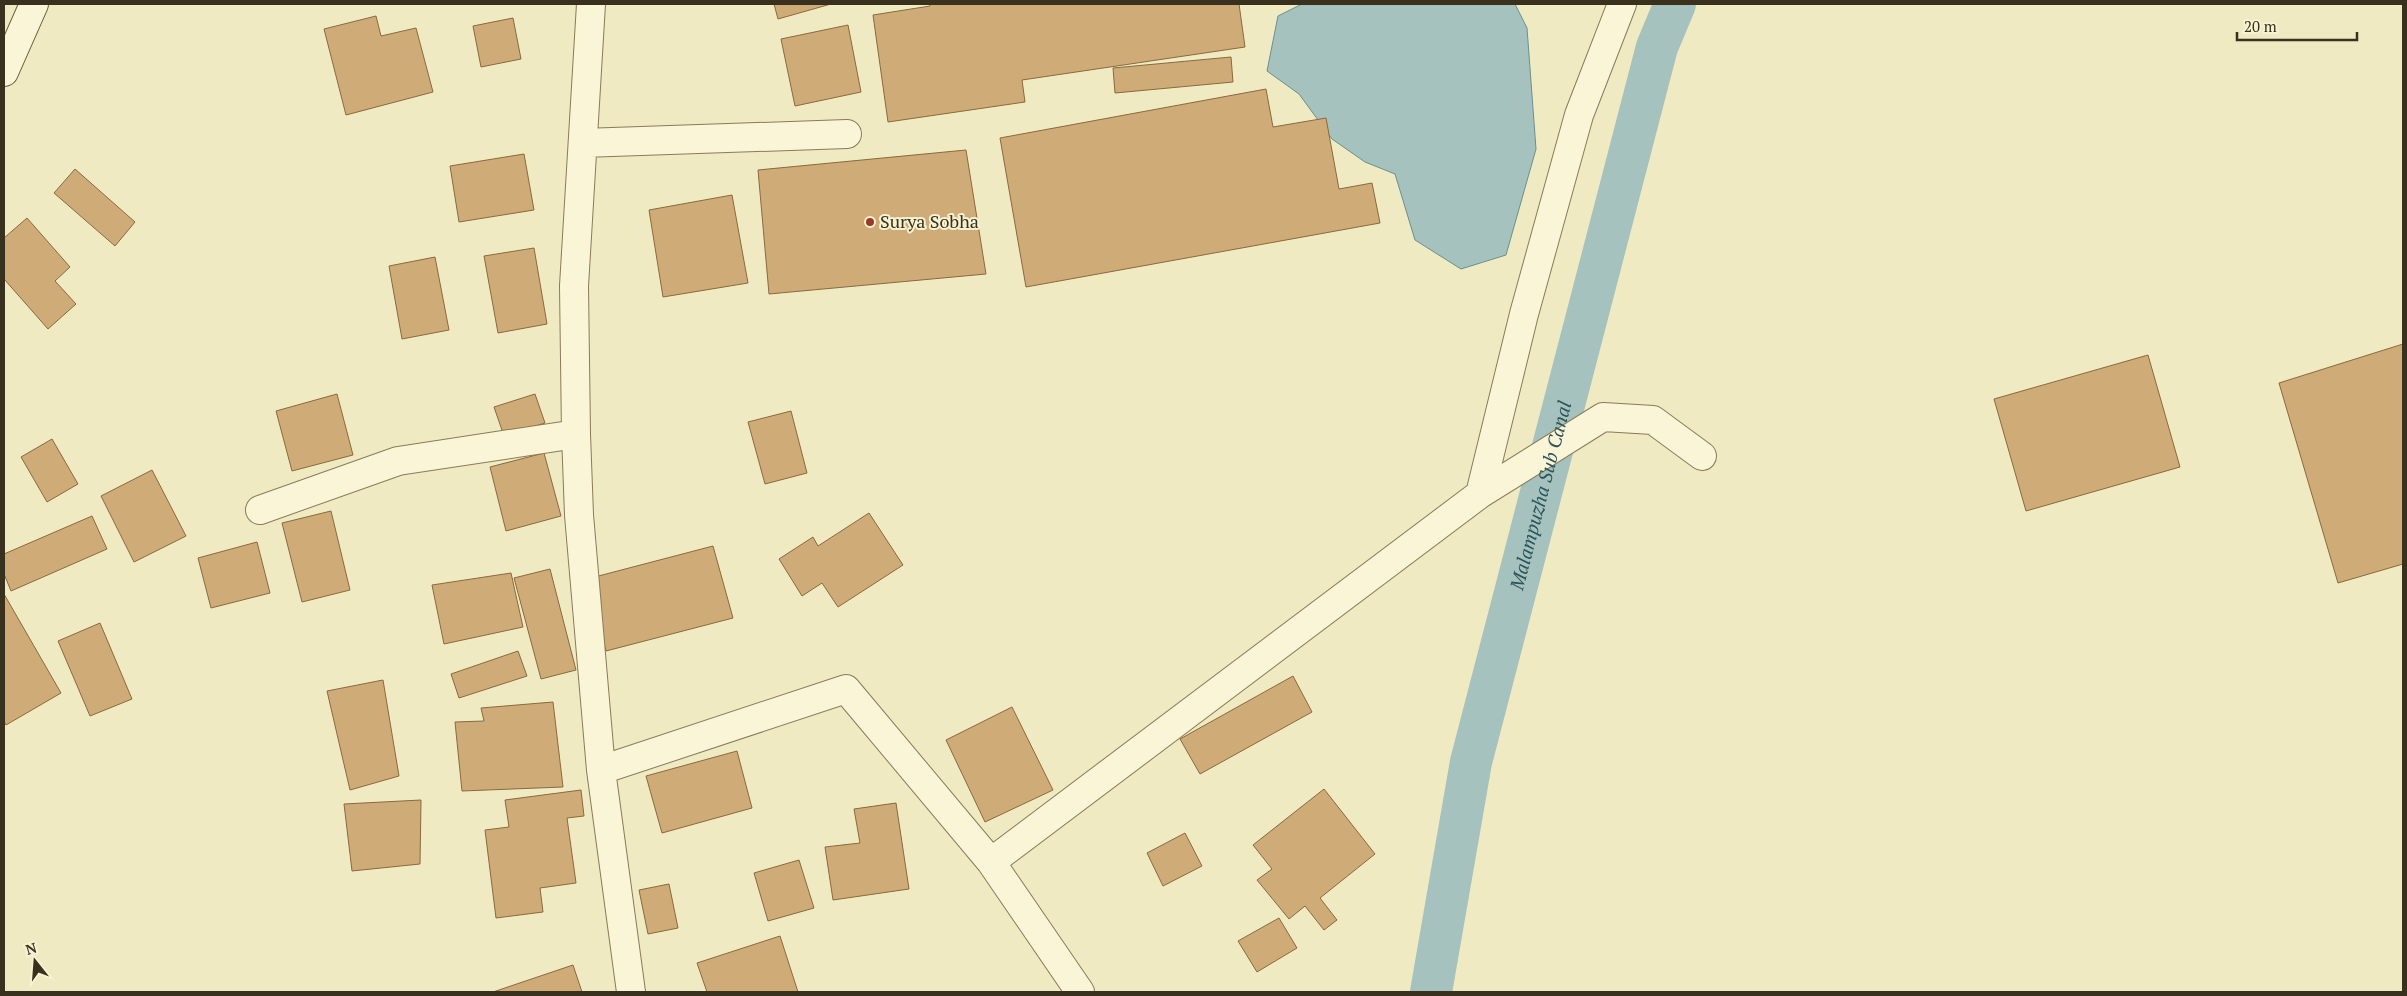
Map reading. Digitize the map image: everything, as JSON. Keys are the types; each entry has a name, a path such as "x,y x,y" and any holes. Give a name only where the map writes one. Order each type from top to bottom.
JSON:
{"street":[{"path":"4,72 34,4"},
{"path":"591,4 574,286 579,515 601,770 630,992"},
{"path":"1480,494 1524,314 1579,115 1622,4"},
{"path":"583,143 847,134"},
{"path":"990,862 1480,494 1603,417 1653,420 1702,456"},
{"path":"260,510 398,461 576,434"},
{"path":"601,770 846,689 990,862 1080,992"}],"water":[{"path":"1302,4 1515,4 1527,28 1536,149 1506,255 1461,269 1415,240 1395,174 1365,162 1332,139 1299,94 1267,71 1278,16"}],"building":[{"path":"774,4 831,4 778,19"},
{"path":"930,4 1239,4 1245,47 1022,80 1025,102 888,122 873,15 930,6"},
{"path":"376,16 381,36 416,28 433,92 346,115 324,29"},
{"path":"513,18 521,59 481,67 473,26"},
{"path":"848,25 861,92 795,106 781,39"},
{"path":"1231,57 1233,82 1115,93 1113,68"},
{"path":"1266,89 1273,127 1326,118 1339,189 1372,183 1380,223 1026,287 1000,138"},
{"name":"Surya Sobha","path":"966,150 986,274 769,294 758,170"},
{"path":"524,154 534,210 459,222 450,166"},
{"path":"75,169 135,222 115,246 54,193"},
{"path":"732,195 748,283 663,297 649,210"},
{"path":"27,218 70,267 55,281 76,304 48,329 4,279 4,238"},
{"path":"534,248 547,324 498,333 484,256"},
{"path":"435,257 449,330 402,339 389,266"},
{"path":"2403,344 2403,564 2338,583 2279,383"},
{"path":"2148,355 2180,467 2026,511 1994,399"},
{"path":"337,394 353,455 292,471 276,411"},
{"path":"535,394 545,423 504,436 494,407"},
{"path":"791,411 807,473 765,484 748,422"},
{"path":"52,439 78,484 47,502 21,457"},
{"path":"544,453 561,516 506,531 490,467"},
{"path":"152,470 186,536 134,562 101,496"},
{"path":"331,511 350,590 302,602 282,523"},
{"path":"869,513 903,565 838,607 822,583 802,596 779,559 813,537 818,546"},
{"path":"92,516 107,549 11,591 4,574 4,554"},
{"path":"257,542 270,593 211,608 198,558"},
{"path":"713,546 733,618 606,651 587,579"},
{"path":"550,569 576,670 541,679 514,578"},
{"path":"511,573 523,627 444,644 432,585"},
{"path":"4,594 61,693 6,725 4,721"},
{"path":"100,623 132,699 90,716 58,641"},
{"path":"518,651 527,676 459,698 451,674"},
{"path":"1293,676 1312,712 1200,774 1180,739"},
{"path":"383,680 399,776 350,790 327,691"},
{"path":"553,702 563,787 462,791 455,722 484,721 481,708"},
{"path":"1012,707 1053,790 985,822 946,740"},
{"path":"737,751 752,808 662,833 646,776"},
{"path":"1324,789 1375,854 1320,898 1337,920 1324,930 1305,906 1289,919 1257,880 1272,869 1253,845"},
{"path":"581,790 584,816 567,818 576,883 540,888 543,912 496,918 485,830 509,827 505,800"},
{"path":"421,800 420,864 352,871 344,804"},
{"path":"896,803 909,889 833,900 825,847 860,843 854,809"},
{"path":"1185,833 1202,866 1163,886 1147,853"},
{"path":"799,860 814,908 768,921 754,873"},
{"path":"669,884 678,928 648,934 639,890"},
{"path":"1279,918 1297,948 1257,972 1238,941"},
{"path":"780,936 798,992 707,992 697,963"},
{"path":"573,965 582,992 493,992"}],"waterway":[{"name":"Malampuzha Sub Canal","path":"1431,992 1471,762 1657,47 1675,4"}],"place":[{"name":"Surya Sobha","path":"870,222"}]}
